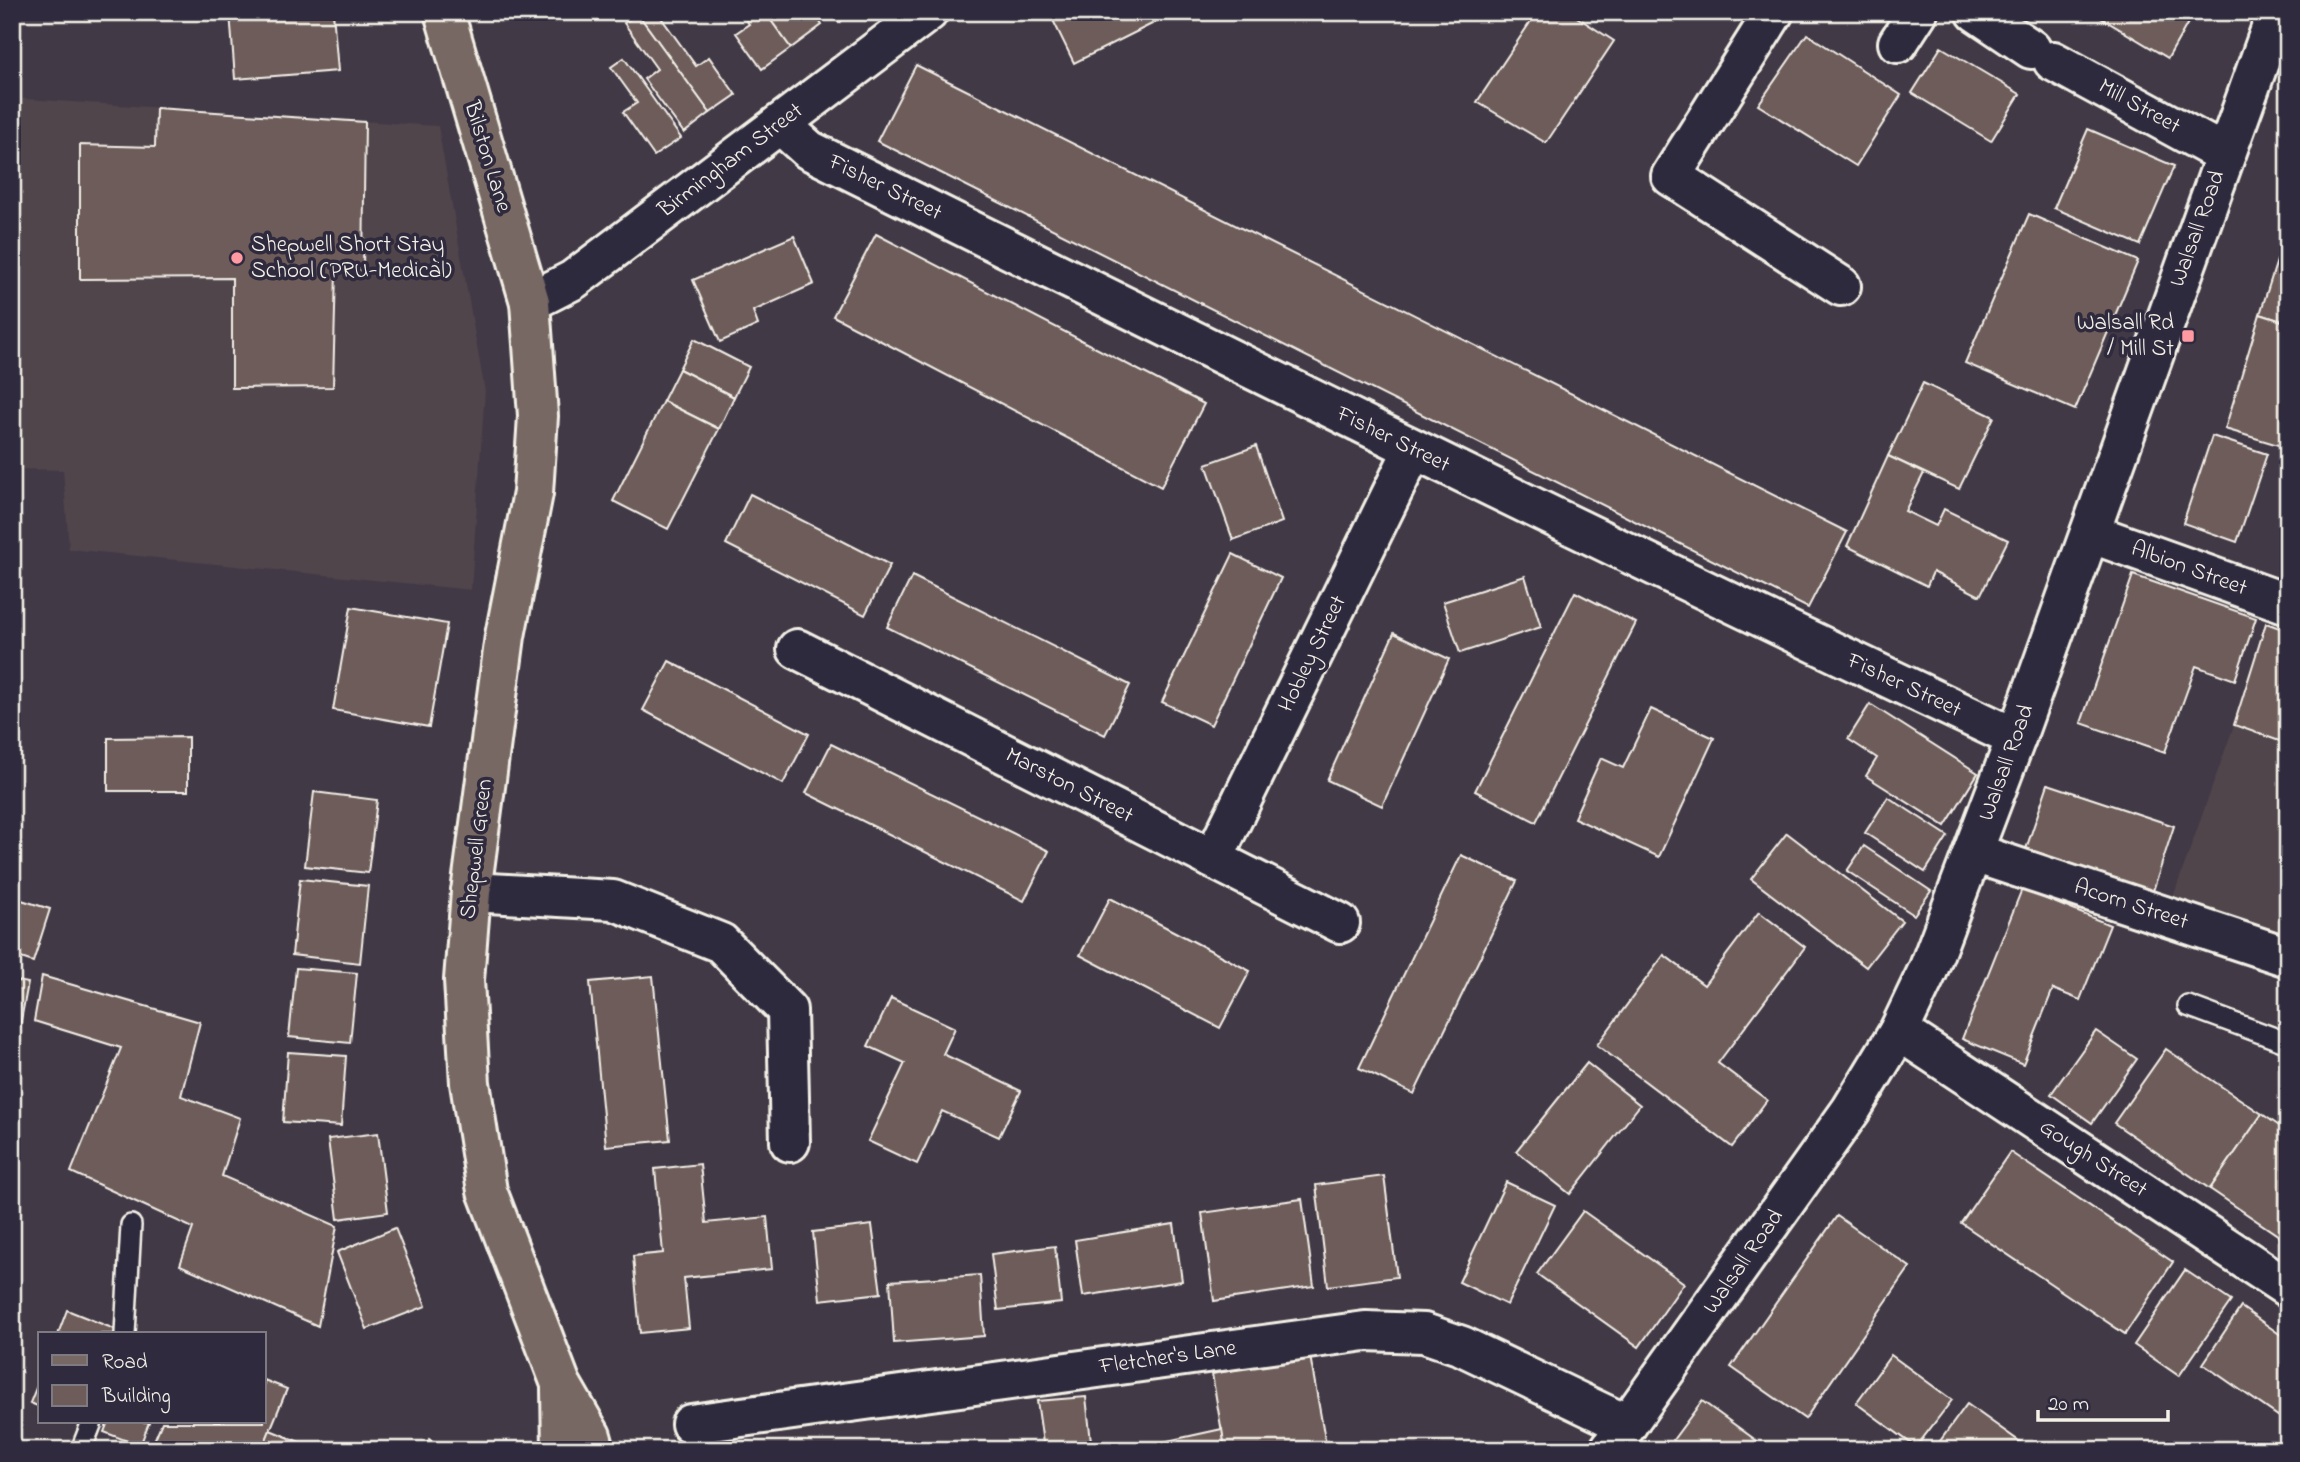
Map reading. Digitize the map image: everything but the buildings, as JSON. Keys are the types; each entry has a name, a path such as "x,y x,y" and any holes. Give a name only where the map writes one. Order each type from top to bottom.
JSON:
{"main road":[{"name":"Bilston Lane","path":"444,12 530,302"},
{"name":"Shepwell Green","path":"530,302 538,416 533,493 505,636 471,892 464,981 470,1083 487,1191 561,1384 591,1436 595,1450"},
{"name":"Shepwell Green","path":"561,1384 562,1450"}],"street":[{"name":"Birmingham Street","path":"530,302 573,280 928,12"},
{"path":"1774,12 1671,176 1841,286"},
{"name":"Mill Street","path":"1976,12 2042,55 2224,154"},
{"name":"Walsall Road","path":"1616,1443 1851,1110 1899,1031 1928,970 2016,738 2277,12"},
{"name":"Fisher Street","path":"780,124 809,150 1413,450 1755,616 2016,738"},
{"name":"Hobley Street","path":"1213,859 1413,450"},
{"name":"Albion Street","path":"2090,533 2288,604"},
{"name":"Marston Street","path":"797,649 1340,923"},
{"name":"Acorn Street","path":"1974,853 2288,957"},
{"path":"471,892 613,900 721,943 787,1010 790,1142"},
{"name":"Gough Street","path":"1899,1031 2288,1288"},
{"name":"Fletcher's Lane","path":"691,1424 1365,1331 1424,1333 1462,1346 1616,1443"}],"lane":[{"path":"2188,1006 2288,1043"},
{"path":"125,1332 131,1225"},
{"path":"81,1450 91,1424"}],"shaded area":[{"name":"Shepwell Short Stay School (PRU-Medical)","path":"12,98 438,126 485,391 471,590 69,549 63,470 12,469"},
{"path":"2266,623 2288,631 2288,938 2173,897 2234,725"}],"place":[{"name":"Shepwell Short Stay School (PRU-Medical)","path":"237,258"},
{"name":"Walsall Rd / Mill St","path":"2188,336"}]}
